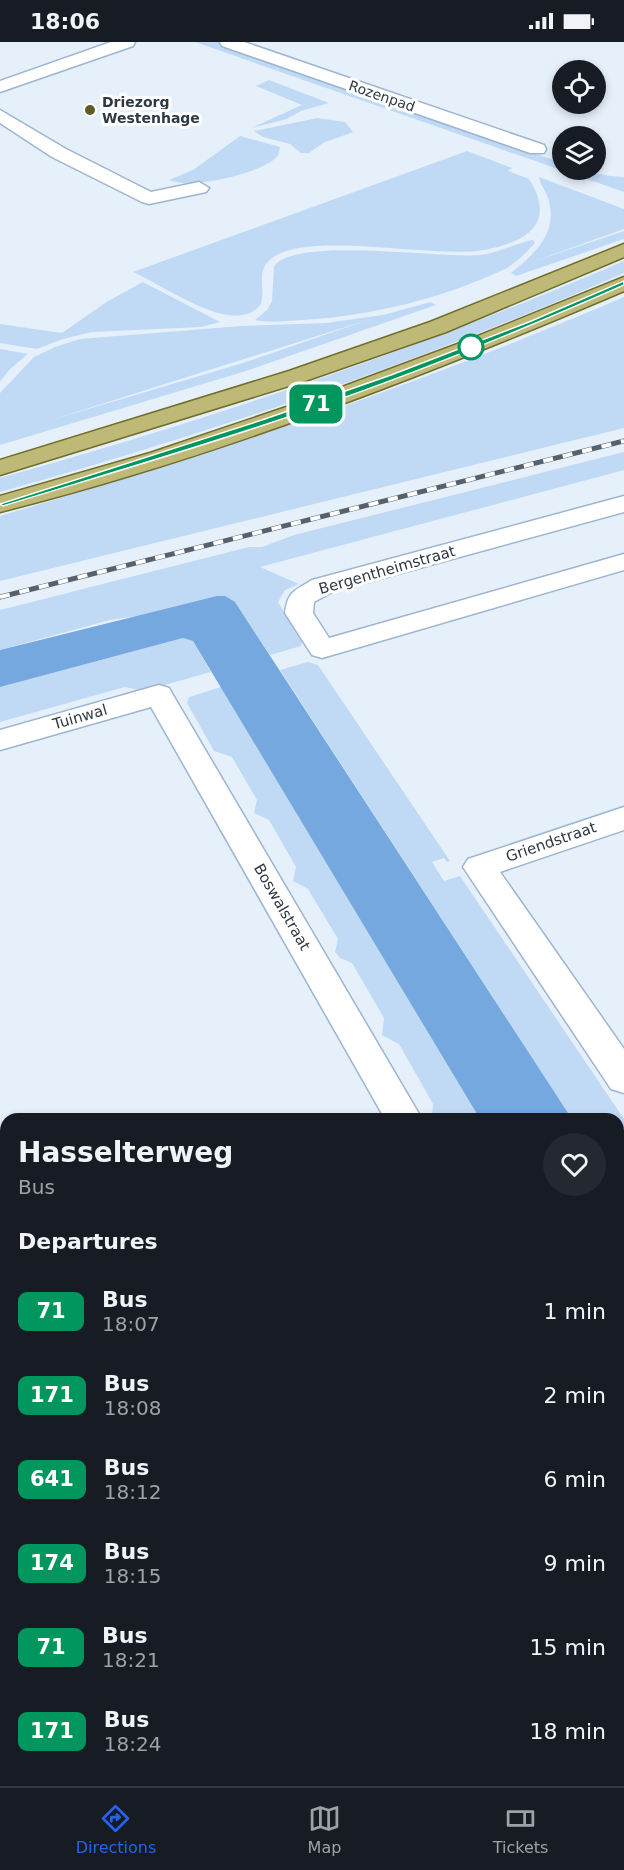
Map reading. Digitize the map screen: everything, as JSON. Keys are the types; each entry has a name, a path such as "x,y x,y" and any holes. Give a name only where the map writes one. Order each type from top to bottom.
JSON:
{"main road":[{"path":"0,468 297,375 438,327 624,250"},
{"path":"0,504 265,422 394,377 624,284"}],"street":[{"path":"0,87 127,42"},
{"name":"Rozenpad","path":"228,42 537,149"},
{"path":"0,115 59,153 149,198 199,188"},
{"name":"Bergentheimstraat","path":"624,504 322,586 301,598 300,613 322,649 624,562"},
{"name":"Tuinwal","path":"0,740 159,695"},
{"name":"Boswalstraat","path":"159,695 401,1113"},
{"name":"Griendstraat","path":"624,818 479,867 624,1078"}],"shaded area":[{"path":"195,42 218,42 552,159 552,167"},
{"path":"269,80 329,103 301,111 287,119 251,128 302,105 256,86"},
{"path":"318,118 345,122 353,132 323,143 309,153 301,153 290,144 263,137 254,131"},
{"path":"240,136 280,147 278,156 257,169 209,182 179,183 169,180 193,170"},
{"path":"467,151 512,168 508,171 529,179 537,194 540,208 538,219 525,236 513,242 484,250 462,252 342,246 314,246 290,250 272,258 264,268 261,304 249,313 234,316 199,306 133,272"},
{"path":"606,175 624,177 624,192 590,180 606,180"},
{"path":"539,177 624,209 624,229 532,262 624,231 624,239 516,276 511,273 543,241 550,222 551,210"},
{"path":"533,240 535,243 532,247 507,268 430,298 354,315 284,321 255,320 267,310 272,301 274,266 288,257 310,252 339,250 480,255"},
{"path":"624,261 624,273 394,365 237,420 0,492 0,478 159,431 316,380 471,323"},
{"path":"143,282 220,322 201,327 92,332 63,339 37,349 0,343 0,324 62,333 108,301"},
{"path":"624,297 624,428 0,581 0,516 158,468 315,416 471,359"},
{"path":"431,302 436,305 246,371 0,445 0,393 34,357 55,347 80,339 241,326 326,323 383,315","holes":["368,320 243,363 51,420"]},
{"path":"0,349 28,354 10,369 0,382"},
{"path":"624,452 624,470 260,567 299,584 285,590 278,602 302,642 301,646 270,655 235,602 110,620 0,650 0,610 249,547 262,547 294,535"},
{"path":"183,638 193,641 211,672 143,691 125,687 0,722 0,687"},
{"path":"308,662 318,665 450,861 447,862 444,858 432,862 444,881 460,876 620,1113 568,1113 280,670"},
{"path":"221,687 476,1113 432,1113 433,1104 399,1044 382,1035 384,1018 352,963 340,958 335,952 338,939 308,889 293,881 296,867 269,820 254,813 257,800 232,757 214,751 187,703 189,697"}],"water":[{"path":"217,596 225,596 235,602 568,1113 476,1113 193,641 183,638 0,687 0,650"}],"railway":[{"path":"0,597 624,441"}],"bus line":[{"name":"71","path":"0,504 265,422 394,377 532,323 624,283"}],"place":[{"name":"Driezorg Westenhage","path":"90,110"}]}
